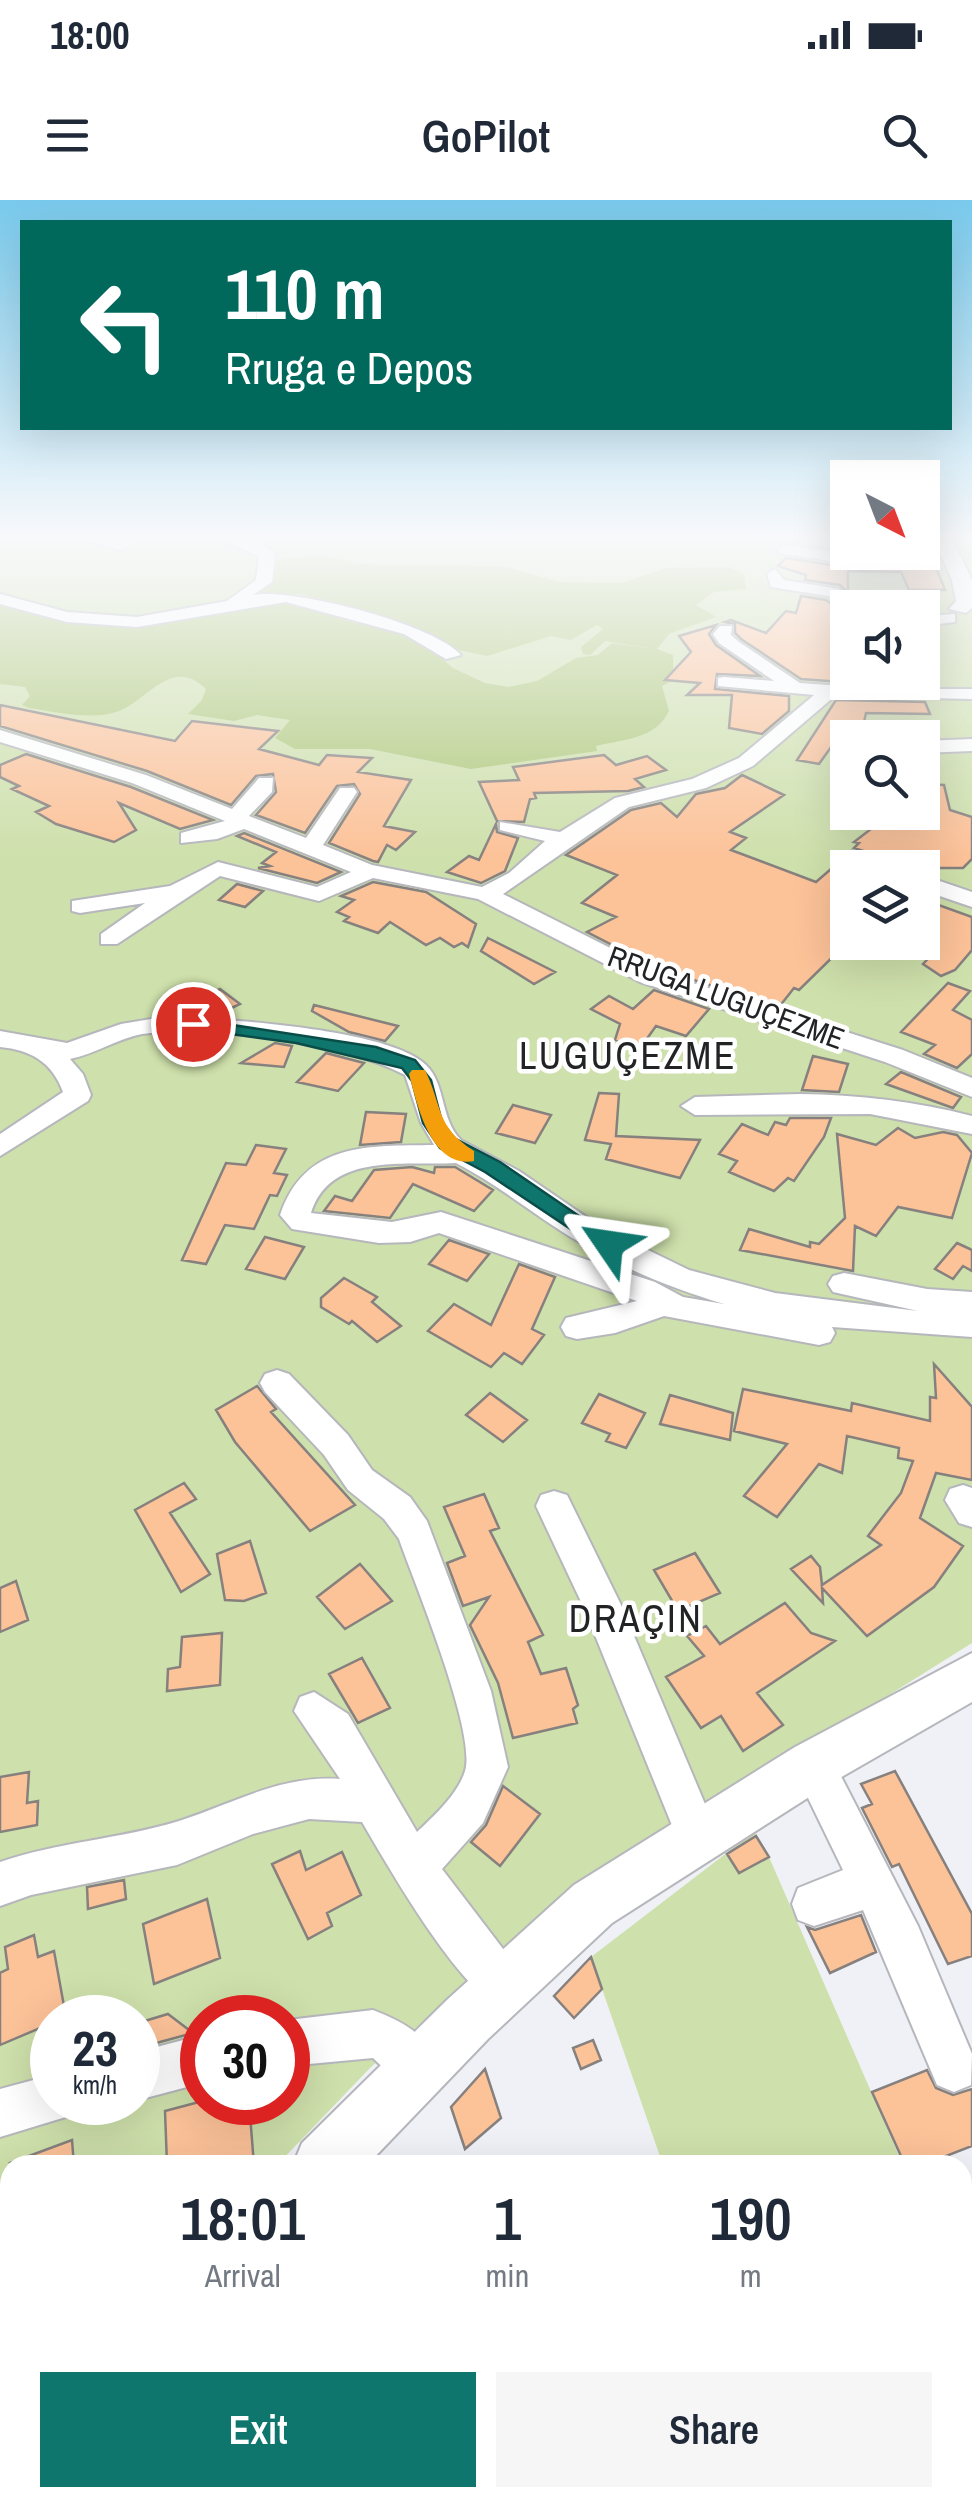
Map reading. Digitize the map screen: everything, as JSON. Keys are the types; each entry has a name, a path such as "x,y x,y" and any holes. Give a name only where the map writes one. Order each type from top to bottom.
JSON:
{"main road":[{"path":"334,2155 418,2068 592,1904 813,1765 972,1676"}],"street":[{"path":"438,645 452,655"},
{"path":"727,645 765,664 792,684"},
{"path":"940,676 972,682"},
{"path":"724,682 792,684 830,691"},
{"path":"486,894 517,878 562,839 622,802 699,784 830,691"},
{"path":"940,693 972,694"},
{"name":"RRUGA LUGUÇEZME","path":"0,736 139,779 309,850 371,871 486,894 649,977 894,1056 972,1088"},
{"path":"940,747 972,744"},
{"path":"190,838 217,834 237,821 266,782"},
{"path":"309,850 347,792"},
{"path":"508,826 562,839"},
{"path":"109,939 176,892 218,869 319,894 371,871"},
{"path":"940,888 972,900"},
{"path":"80,906 176,892"},
{"path":"0,1040 46,1050 75,1050 141,1026 212,1026 394,1058 416,1070 432,1123 460,1153 492,1167 590,1236 676,1276 805,1310 918,1325 972,1326"},
{"path":"0,1147 78,1095 70,1074 46,1050"},
{"path":"695,1106 765,1102 850,1105 919,1112 972,1125"},
{"path":"460,1153 329,1164 309,1183 295,1215 302,1222 378,1232 412,1231 432,1221 441,1223 644,1290 662,1304 742,1323 872,1340 946,1343 972,1339"},
{"path":"844,1284 927,1301 972,1304"},
{"path":"577,1327 615,1320 662,1304"},
{"path":"277,1383 336,1445 360,1480 397,1508 414,1532 478,1710 489,1763 453,1825 414,1864"},
{"path":"554,1506 602,1605 697,1835"},
{"path":"314,1711 333,1728 374,1802 452,1922 504,1987"},
{"path":"813,1765 902,1942 954,2068"},
{"path":"0,1884 31,1873 177,1842 253,1813 309,1798 374,1802"},
{"path":"814,1904 852,1889 875,1886"},
{"path":"310,2041 373,2034 391,2040 418,2068"},
{"path":"0,2113 30,2105"}],"green space":[{"path":"0,645 830,645 830,700 940,700 940,645 972,645 972,1643 563,1899 371,2067 287,2155 0,2155"},
{"path":"0,645 425,645 453,668 485,683 509,687 537,681 576,658 598,655 610,645 654,649 627,645 660,645 657,649 673,655 673,680 662,686 669,711 655,728 637,737 596,746 597,751 471,769 370,749 295,749 275,738 290,720 257,715 234,721 188,714 202,700 206,689 181,677 159,684 116,712 96,715 29,708 22,705 30,696 25,687 0,684"},
{"path":"448,645 523,645 487,656"},
{"path":"601,645 590,655 583,654 581,647"},
{"path":"754,1832 769,1857 899,2155 660,2155 591,1957"}],"building":[{"path":"685,645 716,645 760,676 717,674 715,689 789,696 789,711 762,734 729,728 732,695 687,695 700,683 665,680 691,652"},
{"path":"749,645 830,645 830,681 801,679"},
{"path":"836,700 925,702 930,714 866,713 864,720 830,720 830,748 819,764 797,760"},
{"path":"0,705 175,741 192,721 278,731 259,749 319,765 327,755 372,758 358,772 411,780 384,826 415,832 396,850 387,845 378,862 373,861 329,843 360,794 354,784 337,786 305,833 256,815 276,792 273,774 256,776 231,805 147,771 0,726"},
{"path":"26,754 131,787 213,820 180,829 119,803 136,830 114,842 56,824 36,812 49,806 12,789 19,786 0,777 0,765"},
{"path":"604,755 616,765 647,756 666,770 635,779 644,787 628,791 534,793 536,798 530,799 524,822 497,821 479,782 519,780 513,767"},
{"path":"742,775 784,795 730,832 746,838 731,850 816,882 830,870 830,960 799,990 794,988 779,1007 659,969 587,932 616,917 582,903 617,875 566,855 631,810 661,803 677,817 696,794 725,788"},
{"path":"940,785 944,785 950,810 972,817 972,859 963,868 940,868 940,850 860,850 854,848 859,843 854,842 870,830 940,830"},
{"path":"496,824 497,832 518,838 505,871 481,883 447,872 469,856 479,860"},
{"path":"244,833 341,872 317,883 258,868 270,866 262,863 276,852 237,836"},
{"path":"373,882 426,892 476,924 468,947 462,943 454,947 440,938 426,945 390,922 378,933 344,921 349,917 337,912 354,900 341,896"},
{"path":"237,884 263,891 245,907 219,900"},
{"path":"940,905 972,917 972,950 955,970 941,976 923,964 927,960 940,960"},
{"path":"488,938 555,972 534,984 481,951"},
{"path":"948,983 970,991 953,1010 972,1020 972,1054 957,1068 924,1054 935,1045 901,1032"},
{"path":"220,989 240,1004 215,1016 207,1015 192,1002"},
{"path":"654,990 709,1009 686,1036 656,1026 641,1047 615,1040 620,1024 591,1009 609,996 633,1009"},
{"path":"314,1005 398,1026 385,1041 349,1032 312,1011"},
{"path":"184,1035 212,1041 195,1061 167,1054"},
{"path":"275,1043 292,1046 284,1067 241,1063"},
{"path":"326,1053 364,1063 338,1091 297,1082"},
{"path":"813,1056 848,1064 839,1092 802,1090"},
{"path":"901,1072 961,1097 953,1108 886,1084"},
{"path":"599,1093 619,1094 616,1136 700,1140 680,1178 606,1159 611,1144 585,1140"},
{"path":"513,1105 551,1115 535,1143 496,1133"},
{"path":"366,1112 406,1114 401,1142 360,1145"},
{"path":"790,1118 831,1118 824,1137 794,1181 788,1178 774,1191 729,1172 737,1161 719,1154 742,1124 768,1135 775,1122 786,1125"},
{"path":"898,1128 915,1138 943,1132 957,1135 972,1153 952,1218 898,1207 876,1236 855,1226 853,1271 740,1250 749,1229 810,1247 810,1242 819,1244 845,1218 837,1134 876,1145"},
{"path":"256,1145 286,1149 274,1173 287,1175 277,1196 270,1195 254,1229 225,1225 206,1264 182,1260 226,1163 246,1165"},
{"path":"412,1167 434,1173 435,1167 455,1167 493,1190 474,1211 413,1184 390,1218 324,1211 335,1196 352,1201 374,1170"},
{"path":"265,1237 304,1247 285,1279 246,1269"},
{"path":"449,1240 489,1254 467,1281 429,1264"},
{"path":"957,1243 972,1250 972,1271 963,1266 953,1279 935,1269"},
{"path":"519,1264 555,1277 532,1329 544,1335 522,1364 504,1353 491,1367 428,1331 454,1304 491,1325"},
{"path":"344,1278 377,1297 372,1302 401,1326 377,1342 352,1321 349,1324 321,1307 321,1298"},
{"path":"934,1364 972,1407 972,1480 936,1473 920,1518 963,1546 934,1587 867,1636 822,1588 823,1603 791,1569 811,1556 820,1567 822,1585 881,1545 868,1536 901,1493 913,1461 898,1458 899,1448 847,1436 842,1473 819,1464 777,1517 744,1496 787,1444 734,1431 743,1389 851,1411 852,1403 930,1421 930,1397 936,1398"},
{"path":"257,1386 276,1409 271,1412 355,1505 310,1531 235,1442 216,1410"},
{"path":"490,1393 527,1420 503,1442 466,1415"},
{"path":"599,1394 645,1413 626,1448 606,1441 610,1434 582,1423"},
{"path":"670,1395 733,1413 730,1440 660,1424"},
{"path":"184,1483 196,1499 170,1513 210,1574 181,1592 135,1510"},
{"path":"484,1494 499,1528 490,1531 543,1635 528,1642 541,1674 566,1668 578,1705 573,1709 577,1723 513,1738 498,1683 470,1625 489,1597 463,1606 447,1563 465,1556 444,1507"},
{"path":"250,1541 266,1593 244,1601 225,1600 217,1554"},
{"path":"695,1553 720,1593 678,1611 654,1570"},
{"path":"360,1564 392,1601 345,1629 317,1597"},
{"path":"16,1581 28,1620 0,1632 0,1588"},
{"path":"785,1603 811,1633 835,1641 757,1693 783,1725 743,1751 721,1716 701,1728 666,1677 704,1656 687,1636 706,1626 720,1644"},
{"path":"222,1633 220,1685 167,1691 168,1669 180,1667 182,1637"},
{"path":"362,1658 390,1708 358,1723 329,1674"},
{"path":"895,1771 972,1914 972,1956 948,1964 899,1864 892,1867 862,1808 872,1804 861,1784"},
{"path":"29,1772 27,1803 38,1801 37,1825 0,1832 0,1777"},
{"path":"503,1786 540,1814 500,1866 471,1842 486,1825"},
{"path":"756,1836 769,1857 739,1873 727,1854"},
{"path":"300,1851 306,1870 342,1852 361,1895 327,1913 332,1926 308,1939 272,1864"},
{"path":"124,1880 126,1899 88,1909 87,1887"},
{"path":"207,1899 220,1958 154,1984 143,1924"},
{"path":"861,1915 876,1952 830,1973 807,1927 815,1930"},
{"path":"34,1935 38,1957 54,1951 62,1995 30,1995 30,2032 0,2045 0,1973 8,1969 5,1947"},
{"path":"591,1957 602,1989 574,2018 554,1996"},
{"path":"168,2014 180,2023 180,2037 160,2042 160,2016"},
{"path":"593,2040 601,2060 581,2069 573,2048"},
{"path":"485,2069 501,2118 465,2149 451,2107"},
{"path":"927,2070 936,2088 953,2095 972,2089 972,2146 949,2155 900,2155 872,2092"},
{"path":"180,2107 180,2125 251,2125 253,2155 167,2155 165,2111"},
{"path":"72,2140 73,2155 32,2155"}],"slow traffic":[{"path":"418,1074 432,1123 447,1143 467,1156"}],"district":[{"name":"LUGUÇEZME","path":"628,1056"},
{"name":"DRAÇIN","path":"636,1619"}],"route":[{"path":"193,1024 376,1052 409,1064 421,1080 432,1123 447,1143 492,1167 590,1236 609,1244"}]}
